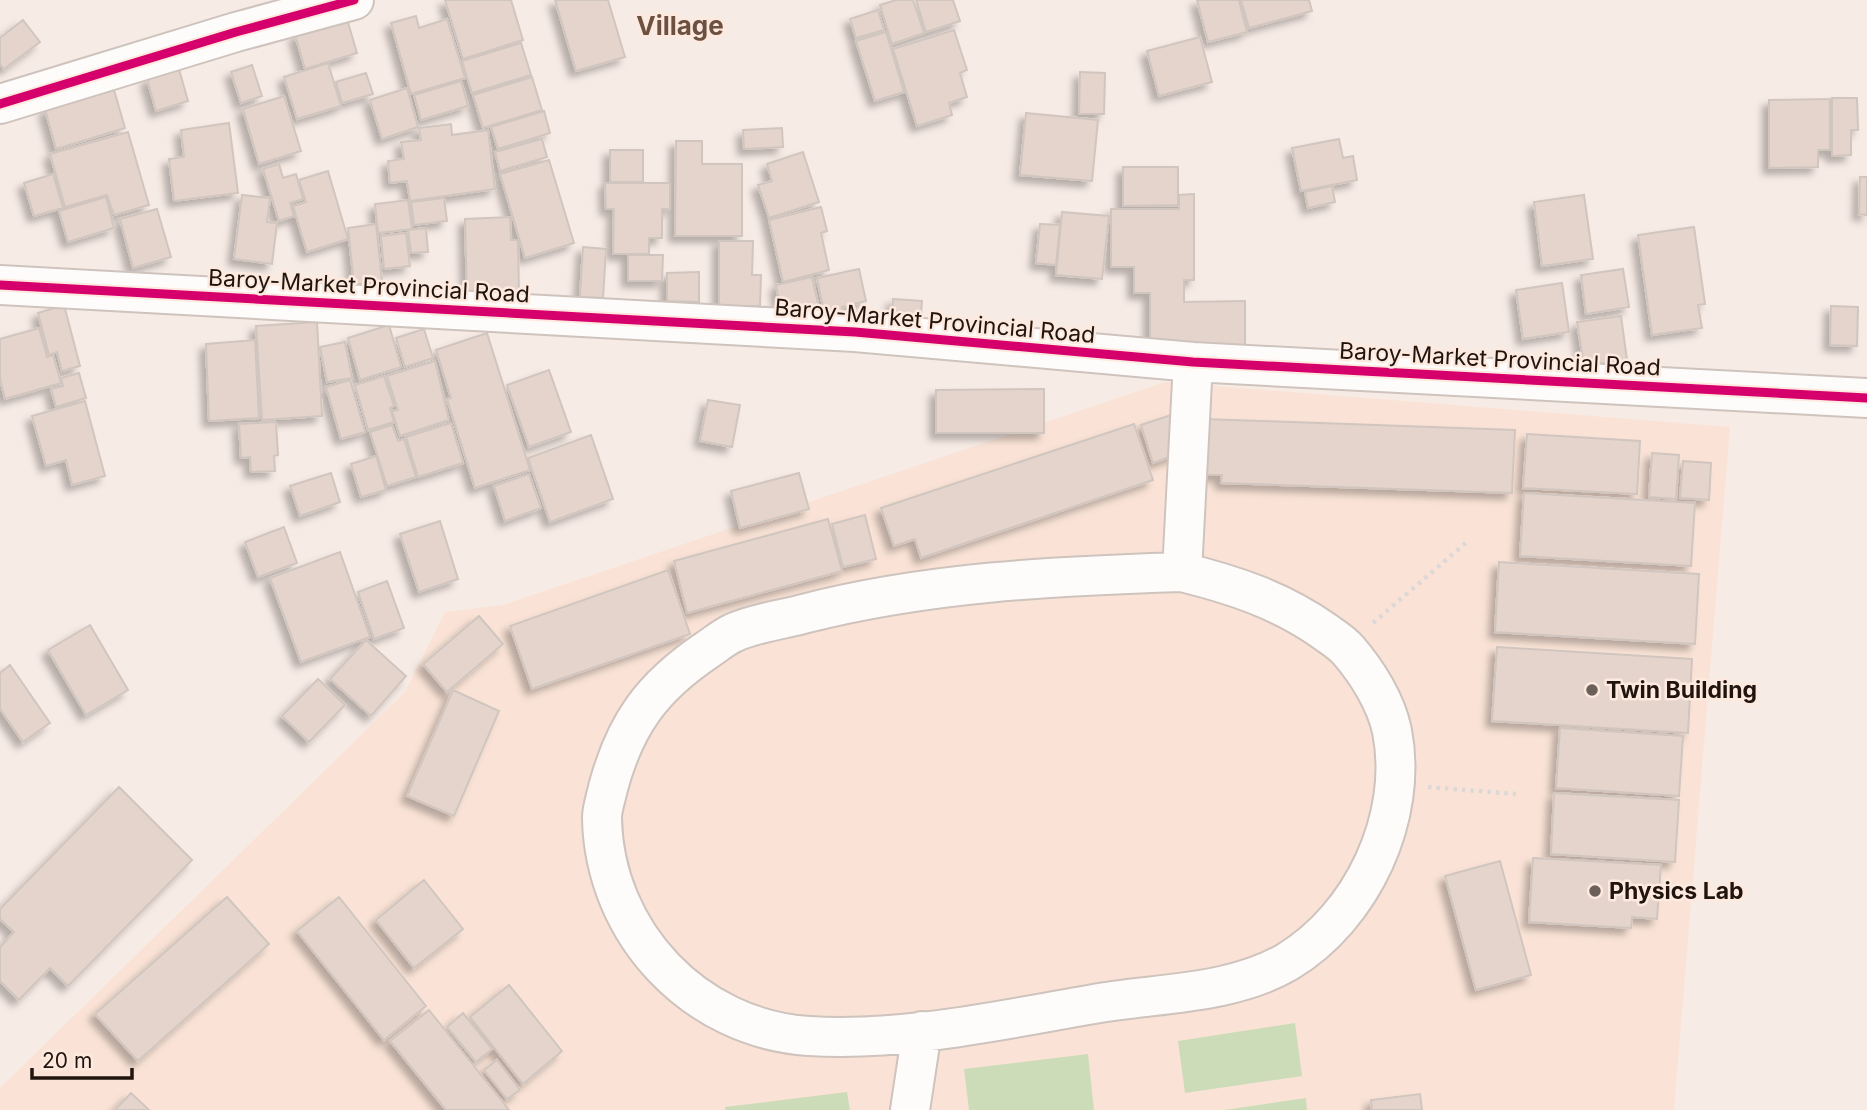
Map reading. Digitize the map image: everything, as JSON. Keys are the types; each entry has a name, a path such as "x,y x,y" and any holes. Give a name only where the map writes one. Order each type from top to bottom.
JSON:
{"street":[{"path":"0,104 236,32 354,0"},
{"name":"Baroy-Market Provincial Road","path":"0,285 855,332 1193,362 1867,398"},
{"path":"1182,572 1193,362"},
{"path":"1182,572 1238,586 1295,611 1345,646 1376,690 1392,730 1396,784 1381,845 1357,894 1324,934 1285,963 1241,981 922,1031 843,1038 788,1035 736,1020 695,997 655,960 632,925 610,878 602,814 618,752 646,702 684,665 735,631 857,600 977,583 1080,575 1182,572"},
{"path":"910,1110 922,1031"}],"path":[{"path":"1345,646 1469,540"},
{"path":"1396,784 1516,794"}],"shaded area":[{"path":"1165,382 1730,427 1674,1110 0,1110 0,1088 405,692 445,612 503,605"}],"green space":[{"path":"1295,1023 1302,1076 1185,1093 1178,1041"},
{"path":"1088,1054 1094,1110 969,1110 964,1069"},
{"path":"847,1092 850,1110 725,1110 725,1107"},
{"path":"1306,1098 1307,1110 1224,1110"}],"building":[{"path":"445,0 511,0 523,40 463,59"},
{"path":"555,0 608,0 625,57 576,71"},
{"path":"896,0 913,0 924,33 892,44 880,5"},
{"path":"916,0 953,0 960,21 926,32"},
{"path":"1197,0 1239,0 1247,32 1208,42"},
{"path":"1241,0 1309,0 1312,11 1249,28"},
{"path":"878,10 884,30 856,38 850,19"},
{"path":"416,16 419,28 447,19 465,78 411,94 391,23"},
{"path":"347,19 357,53 305,69 295,35"},
{"path":"23,20 40,42 4,69 0,64 0,38"},
{"path":"954,30 967,70 960,73 967,97 949,103 952,115 917,126 893,49"},
{"path":"886,32 904,92 875,101 856,41"},
{"path":"1200,37 1212,82 1159,96 1147,51"},
{"path":"521,43 531,75 472,93 462,61"},
{"path":"328,63 341,106 297,119 284,77"},
{"path":"252,65 262,96 241,103 231,72"},
{"path":"179,69 188,101 156,111 147,79"},
{"path":"1080,72 1105,73 1104,114 1079,114"},
{"path":"366,73 373,94 342,103 336,82"},
{"path":"532,77 542,110 483,128 473,95"},
{"path":"461,81 468,106 421,120 414,95"},
{"path":"407,88 418,127 382,139 370,100"},
{"path":"114,90 125,128 56,149 45,109"},
{"path":"284,96 301,151 259,164 243,109"},
{"path":"1832,98 1857,98 1858,130 1851,130 1851,155 1832,156"},
{"path":"1830,99 1830,150 1818,150 1818,167 1769,168 1769,100"},
{"path":"544,111 550,133 498,149 491,127"},
{"path":"1026,113 1098,120 1092,181 1020,175"},
{"path":"229,123 238,193 174,201 169,159 184,157 181,130"},
{"path":"451,124 452,135 488,130 495,189 410,201 407,181 390,183 388,161 404,159 401,142 421,140 419,128"},
{"path":"782,128 783,147 744,149 743,130"},
{"path":"128,132 149,205 114,215 107,195 65,207 50,154"},
{"path":"542,139 547,157 500,171 495,152"},
{"path":"1339,139 1343,158 1353,156 1357,180 1301,191 1292,148"},
{"path":"676,141 702,141 702,164 742,164 742,236 675,236"},
{"path":"610,150 643,150 643,182 610,182"},
{"path":"803,152 819,202 769,218 758,185 772,181 767,164"},
{"path":"549,160 574,243 525,258 500,174"},
{"path":"279,164 283,178 296,174 303,199 290,203 294,216 279,221 263,169"},
{"path":"1123,167 1178,167 1178,205 1123,206"},
{"path":"328,171 348,239 307,252 293,206 306,202 299,180"},
{"path":"53,174 63,208 34,216 24,183"},
{"path":"1860,177 1867,177 1867,215 1859,214"},
{"path":"605,183 670,183 670,209 662,209 662,238 649,238 649,254 613,254 614,209 606,209"},
{"path":"1332,186 1335,202 1308,208 1305,192"},
{"path":"1194,194 1194,280 1184,280 1184,302 1245,301 1245,349 1150,350 1150,293 1134,293 1134,267 1111,267 1111,209 1179,209 1179,195"},
{"path":"242,195 270,198 267,222 277,223 272,264 234,259"},
{"path":"1584,195 1593,259 1542,266 1534,202"},
{"path":"106,197 114,228 68,242 59,211"},
{"path":"444,198 447,221 414,225 411,202"},
{"path":"408,200 412,229 378,233 375,204"},
{"path":"821,207 827,231 821,233 829,270 783,282 769,220"},
{"path":"157,209 171,257 133,268 120,219"},
{"path":"1062,212 1109,216 1102,279 1056,275"},
{"path":"510,217 511,240 518,240 519,297 467,298 465,219"},
{"path":"376,224 382,281 354,285 348,228"},
{"path":"1040,224 1060,225 1056,265 1036,263"},
{"path":"1694,227 1705,304 1698,305 1702,328 1652,335 1638,235"},
{"path":"426,228 428,252 411,253 408,230"},
{"path":"406,233 410,266 384,269 381,236"},
{"path":"719,241 753,241 752,275 761,275 760,306 719,306"},
{"path":"583,247 606,249 603,298 580,297"},
{"path":"628,255 663,255 662,281 628,281"},
{"path":"859,269 866,301 842,307 844,318 826,321 817,278"},
{"path":"1623,269 1629,307 1586,314 1581,275"},
{"path":"699,272 699,302 667,301 667,273"},
{"path":"812,277 819,308 782,316 776,285"},
{"path":"1562,283 1569,332 1523,339 1516,290"},
{"path":"893,299 922,301 920,328 891,326"},
{"path":"64,305 80,366 62,371 57,352 49,355 38,313"},
{"path":"1831,306 1858,307 1857,346 1830,345"},
{"path":"1621,316 1627,360 1584,366 1577,322"},
{"path":"317,322 322,416 262,420 256,326"},
{"path":"389,325 401,367 360,380 348,338"},
{"path":"39,328 47,357 53,355 61,383 5,399 0,379 0,339"},
{"path":"424,329 433,358 405,367 396,338"},
{"path":"487,333 530,470 475,488 447,399 451,398 436,350"},
{"path":"255,340 259,418 209,421 206,344"},
{"path":"345,342 352,378 327,382 320,347"},
{"path":"435,361 449,420 400,436 392,411 398,410 387,376"},
{"path":"549,370 571,432 529,447 507,385"},
{"path":"79,373 86,398 56,407 51,389 63,386 61,378"},
{"path":"384,376 394,406 390,408 394,422 368,430 355,385"},
{"path":"350,380 365,432 341,439 326,387"},
{"path":"1044,389 1044,433 936,433 936,390"},
{"path":"708,400 740,405 732,447 700,441"},
{"path":"85,401 105,476 72,485 66,460 46,466 32,416"},
{"path":"1171,415 1184,452 1153,463 1141,425"},
{"path":"1204,419 1515,430 1512,493 1221,483 1222,475 1202,475"},
{"path":"276,422 278,455 274,456 275,471 251,472 250,457 241,458 239,424"},
{"path":"451,423 463,463 418,477 406,437"},
{"path":"1134,424 1153,480 921,558 915,539 894,546 881,508"},
{"path":"392,425 398,441 404,439 416,477 387,486 370,432"},
{"path":"1527,434 1640,441 1637,494 1523,488"},
{"path":"591,435 613,499 550,522 528,458"},
{"path":"1652,453 1679,455 1676,499 1649,497"},
{"path":"376,456 386,490 361,497 351,464"},
{"path":"1683,461 1711,463 1709,500 1680,498"},
{"path":"331,473 340,502 300,516 290,486"},
{"path":"799,473 809,509 740,528 731,491"},
{"path":"529,474 541,508 505,521 494,486"},
{"path":"1524,493 1695,503 1691,566 1520,556"},
{"path":"865,515 876,559 843,567 832,524"},
{"path":"828,519 842,571 687,613 674,561"},
{"path":"440,521 458,579 419,592 400,534"},
{"path":"284,527 297,563 258,577 245,542"},
{"path":"340,552 370,637 301,662 270,578"},
{"name":"Twin Building","path":"1499,562 1699,574 1695,644 1495,632"},
{"path":"668,570 690,634 532,689 510,626"},
{"path":"387,581 404,628 374,639 358,592"},
{"path":"479,616 503,644 447,692 423,664"},
{"path":"90,625 128,690 86,715 48,650"},
{"path":"366,640 406,676 371,716 330,679"},
{"name":"Twin Building","path":"1497,647 1692,659 1688,733 1492,721"},
{"path":"10,665 50,723 23,742 0,709 0,673"},
{"path":"318,679 345,705 309,742 282,716"},
{"path":"453,690 499,711 454,816 407,796"},
{"path":"1560,728 1683,736 1679,796 1556,788"},
{"path":"119,787 192,860 68,986 50,968 19,1000 0,981 0,947 14,932 0,919 0,909"},
{"path":"1554,793 1679,800 1675,862 1551,854"},
{"name":"Physics Lab","path":"1533,858 1661,865 1657,919 1632,917 1631,928 1529,922"},
{"path":"1500,861 1531,975 1476,990 1445,876"},
{"path":"424,880 463,929 414,968 376,920"},
{"path":"227,897 269,944 138,1061 95,1014"},
{"path":"339,897 426,1006 384,1040 297,931"},
{"path":"509,985 562,1051 523,1084 470,1017"},
{"path":"429,1010 509,1110 446,1110 390,1041"},
{"path":"463,1013 492,1049 476,1062 447,1027"},
{"path":"497,1060 520,1090 507,1099 484,1070"},
{"path":"131,1093 149,1110 115,1110"},
{"path":"1420,1094 1422,1110 1372,1110 1371,1100"}],"cycle path":[{"path":"0,104 236,32 354,0"},
{"path":"0,285 855,332 1193,362 1867,398"}],"place":[{"name":"Twin Building","path":"1592,690"},
{"name":"Physics Lab","path":"1595,891"}],"district":[{"name":"Village","path":"680,26"}]}
